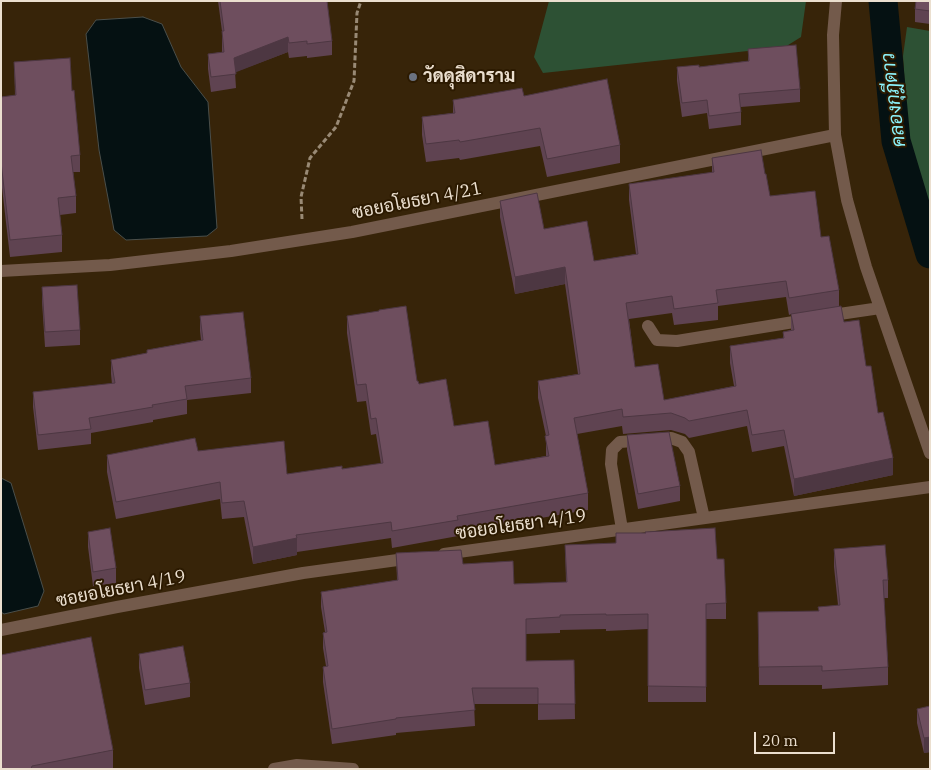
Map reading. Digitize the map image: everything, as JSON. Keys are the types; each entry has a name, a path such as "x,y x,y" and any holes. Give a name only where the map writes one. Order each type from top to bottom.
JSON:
{"street":[{"path":"836,1 833,35 835,135 847,200 866,267 930,453"},
{"name":"ซอยอโยธยา 4/21","path":"1,271 110,264 231,251 303,240 352,232 835,135"},
{"path":"648,326 657,340 677,341 880,308"},
{"path":"622,529 611,464 612,450 620,442 671,438 682,442 690,452 704,518"},
{"name":"ซอยอโยธยา 4/19","path":"1,630 303,573 930,487"},
{"path":"274,769 297,765 353,769"}],"path":[{"path":"303,240 301,197 310,158 336,127 354,81 360,1"}],"green space":[{"path":"549,1 806,1 801,37 785,47 543,73 534,57"},
{"path":"907,27 930,31 930,208 908,137 903,56"}],"shaded area":[{"path":"143,17 162,24 181,67 208,102 217,228 207,236 126,240 114,230 99,150 86,34 96,20"},
{"path":"1,478 11,483 44,591 38,606 4,614 1,612"}],"building":[{"path":"220,1 327,1 332,41 307,44 307,41 289,43 288,37 234,58 236,74 211,77 208,54 224,52 222,31 224,31"},
{"path":"916,1 930,1 930,11 915,9"},
{"path":"796,45 800,89 739,94 741,112 709,116 707,100 682,103 677,67 699,65 699,67 749,61 748,49"},
{"path":"70,58 80,155 71,156 76,196 58,198 62,235 10,240 1,162 1,97 16,95 14,62"},
{"path":"607,79 620,145 547,159 540,128 460,142 459,140 426,144 422,117 455,113 453,100 522,88 524,96"},
{"path":"761,150 770,196 815,191 821,237 829,236 839,290 789,298 786,281 716,290 718,303 674,309 672,296 626,303 635,367 658,364 664,400 736,386 730,346 784,338 783,332 794,330 791,314 841,306 844,322 859,320 866,366 871,366 878,413 883,412 893,458 794,479 784,430 752,435 747,410 689,421 671,413 623,417 622,409 574,418 588,493 457,516 458,520 392,531 391,522 296,535 297,538 253,547 244,501 222,503 220,482 116,502 107,455 195,438 198,451 284,441 287,474 342,466 342,469 383,463 376,418 371,419 366,384 357,385 347,316 406,306 417,381 419,384 446,379 454,426 488,421 495,465 549,456 545,436 549,435 538,381 580,374 565,267 515,277 500,201 537,193 544,229 587,221 594,261 638,254 629,184 714,172 712,158"},
{"path":"77,285 80,330 45,332 42,287"},
{"path":"243,312 251,378 185,386 187,399 89,418 91,429 38,435 33,392 115,383 111,360 147,353 147,350 203,340 200,316"},
{"path":"669,432 680,486 638,494 627,435"},
{"path":"110,528 116,568 93,572 88,532"},
{"path":"715,528 717,559 724,559 726,603 706,604 706,687 648,686 648,614 560,615 560,617 526,619 526,661 574,660 575,704 538,704 538,688 472,688 475,710 396,718 332,729 323,667 328,666 323,633 327,632 321,592 398,580 396,553 461,550 463,564 513,561 514,584 567,582 565,545 616,543 616,533 646,533"},
{"path":"885,545 888,580 883,580 888,667 822,671 822,666 759,667 758,612 819,611 818,607 840,605 834,549"},
{"path":"91,637 113,750 32,766 31,769 1,769 1,655"},
{"path":"183,646 190,683 145,690 139,654"},
{"path":"930,706 930,737 924,738 917,709"}],"waterway":[{"name":"คลองกุฎีดาว","path":"883,1 896,141 930,254"}],"place":[{"name":"วัดดุสิดาราม","path":"413,77"}]}
